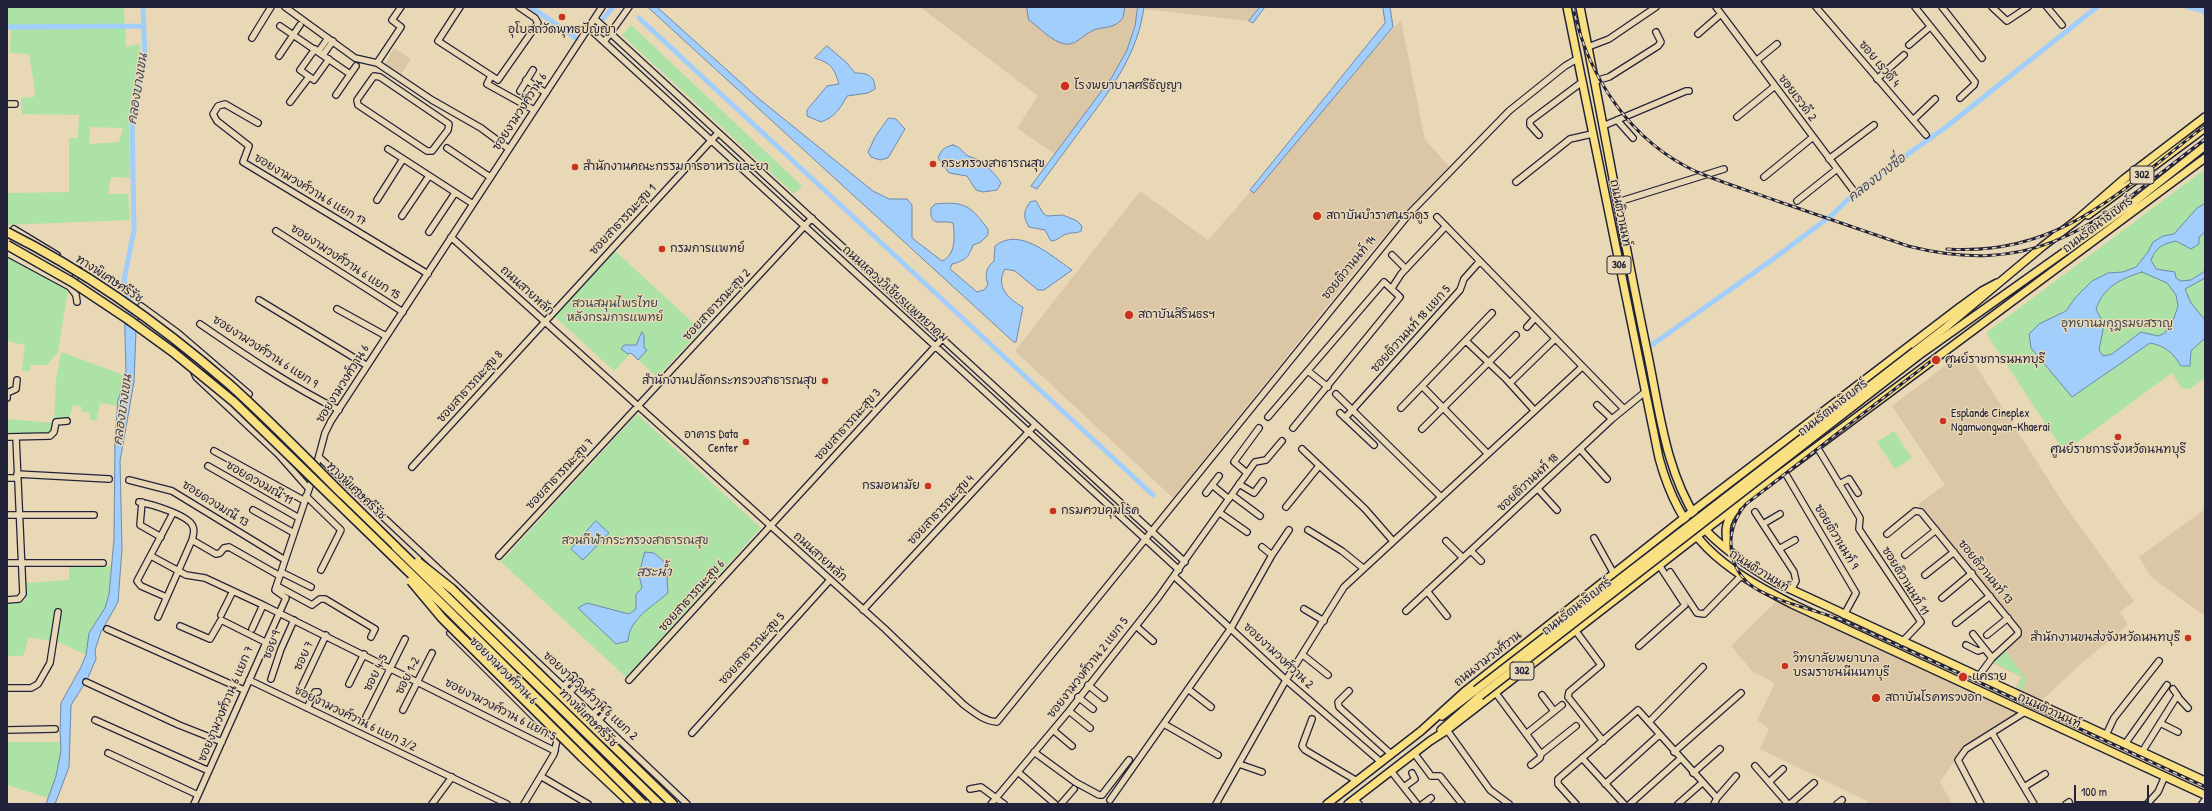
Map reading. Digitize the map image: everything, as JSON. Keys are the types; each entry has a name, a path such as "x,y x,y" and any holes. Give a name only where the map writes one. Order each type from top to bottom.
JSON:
{"highway":[{"name":"ทางพิเศษศรีรัช","path":"10,231 133,309 230,385 659,804"},
{"name":"ทางพิเศษศรีรัช","path":"7,245 72,282 116,312 204,376 234,402 643,804"},
{"path":"396,547 452,589 673,804"},
{"path":"390,556 438,613 582,757 633,804"},
{"path":"633,804 632,800 636,789 642,785 654,786"}],"main road":[{"name":"ถนนติวานนท์","path":"1567,7 1645,392 1664,477 1690,530 1695,537 1705,548 1741,576 1792,604 2205,795"},
{"name":"ถนนติวานนท์","path":"1580,7 1644,339 1670,461 1692,511 1702,525 1728,549 1761,574 1791,590 2205,781"},
{"path":"1573,36 1586,39"},
{"name":"ถนนรัตนาธิเบศร์","path":"1478,693 1916,353 1997,283 2078,220 2118,184 2205,117"},
{"name":"ถนนรัตนาธิเบศร์","path":"2078,220 2103,205 2205,128"},
{"name":"ถนนรัตนาธิเบศร์","path":"1916,353 2015,287 2129,206 2205,146"},
{"name":"ถนนรัตนาธิเบศร์","path":"1695,537 1702,525 1748,497 1817,447 2205,158"},
{"name":"ถนนรัตนาธิเบศร์","path":"1685,520 1692,511 1769,452 1982,291 1997,283"},
{"path":"1769,452 1764,462 1767,470 1774,474 1784,471"},
{"path":"1702,525 1704,518 1738,492 1758,490"},
{"path":"1728,549 1726,524 1729,517 1748,497"},
{"path":"1685,520 1702,525"},
{"name":"ถนนงามวงศ์วาน","path":"1421,731 1456,699 1685,520"},
{"path":"1641,553 1657,552 1690,530 1702,525"},
{"name":"ถนนงามวงศ์วาน","path":"1354,802 1414,753 1447,730 1695,537"},
{"path":"1865,637 1870,627"},
{"name":"ถนนงามวงศ์วาน","path":"1327,804 1421,731 1478,693"},
{"name":"ถนนงามวงศ์วาน","path":"1430,741 1478,693"}],"street":[{"path":"252,38 270,7"},
{"path":"285,7 355,58 377,63 432,100 481,128 509,149"},
{"path":"377,63 401,27 392,20 401,7"},
{"path":"460,7 438,41 498,80 538,23 535,18 519,7"},
{"name":"ซอยงามวงศ์วาน 6","path":"319,457 328,428 366,365 403,312 602,7"},
{"path":"604,42 629,7"},
{"path":"1588,47 1609,39 1656,7"},
{"name":"ซอยเรวดี 2","path":"1716,7 1856,194"},
{"name":"ซอย เรวดี 4","path":"1816,7 1926,135"},
{"path":"1915,7 1975,82 1974,85 1960,98"},
{"path":"1942,7 1982,58"},
{"path":"1992,7 2007,21 2013,19 2028,7"},
{"path":"2048,7 2062,25"},
{"path":"1698,34 1721,14"},
{"name":"ถนนหลวงวิเชียรแพทยาคม","path":"595,19 1185,562"},
{"path":"279,56 300,25"},
{"path":"280,26 350,74"},
{"path":"1909,45 1930,27"},
{"name":"ถนนหลวงวิเชียรแพทยาคม","path":"590,30 805,225 1179,570"},
{"path":"1595,81 1609,78 1658,46 1661,42 1656,32"},
{"path":"329,59 314,80 300,70 330,40"},
{"path":"1756,61 1777,44"},
{"path":"1877,79 1904,55"},
{"name":"ซอยติวานนท์ 14","path":"1150,531 1409,214 1509,111 1565,66 1577,59"},
{"path":"336,95 356,66"},
{"path":"520,91 532,70"},
{"path":"377,76 427,108 449,125 430,152 362,108 356,102 371,78 377,76"},
{"path":"491,76 486,84 534,110"},
{"path":"290,102 309,77"},
{"path":"526,80 546,93"},
{"path":"1539,135 1530,125 1530,121 1582,82"},
{"path":"1737,117 1775,86"},
{"path":"1603,126 1686,91 1689,92"},
{"path":"1913,120 1936,99"},
{"path":"427,108 432,100"},
{"path":"7,104 15,104"},
{"name":"ซอยงามวงศ์วาน 6 แยก 17","path":"258,124 225,104 218,106 213,114 217,121 248,146 243,162 428,274"},
{"path":"1617,120 1633,138"},
{"path":"1830,159 1874,125"},
{"name":"ซอยสาธารณะสุข 1","path":"544,322 718,133"},
{"path":"1516,182 1570,139 1592,134"},
{"path":"1764,177 1813,137"},
{"path":"447,148 490,177"},
{"path":"388,149 473,204"},
{"path":"377,200 403,159"},
{"path":"1618,202 1724,169"},
{"path":"1797,201 1837,169"},
{"path":"402,216 429,176"},
{"path":"429,232 455,193"},
{"path":"1437,217 1624,409"},
{"name":"ซอยสาธารณะสุข 2","path":"637,406 812,218"},
{"path":"1392,288 1406,269 1446,226"},
{"path":"10,231 80,269 70,287"},
{"name":"ซอยงามวงศ์วาน 6 แยก 15","path":"276,231 403,312"},
{"name":"ถนนสายหลัก","path":"451,237 863,610 964,705 990,722 997,722 1150,531"},
{"path":"7,253 70,287 76,295 77,302"},
{"path":"1392,255 1406,269"},
{"name":"ซอยติวานนท์ 18 แยก 5","path":"1345,418 1460,290 1464,279 1480,261"},
{"path":"1268,417 1381,282 1384,282 1400,297 1293,428"},
{"path":"258,300 366,365"},
{"path":"141,306 178,333 249,394 235,412"},
{"path":"337,308 386,336"},
{"path":"1401,408 1492,313"},
{"path":"1527,326 1535,318"},
{"path":"141,321 189,362 196,376 278,454 309,489"},
{"name":"ซอยสาธารณะสุข 8","path":"412,467 544,322"},
{"name":"ซอยงามวงศ์วาน 6 แยก 9","path":"200,324 298,389 339,410"},
{"path":"1422,429 1516,335"},
{"name":"ซอยสาธารณะสุข 3","path":"770,526 942,339"},
{"path":"1510,383 1555,339"},
{"path":"1466,341 1510,383 1534,410"},
{"path":"1216,804 1286,680 1324,622 1344,587 1362,568 1582,367"},
{"path":"1308,371 1328,387"},
{"path":"7,398 7,393 16,388 17,380"},
{"path":"1422,386 1487,453"},
{"name":"ซอยติวานนท์ 18","path":"1406,611 1612,419 1645,392"},
{"path":"1336,394 1354,409 1441,497"},
{"path":"1597,405 1612,419"},
{"name":"ซอยสาธารณะสุข 7","path":"499,556 637,406"},
{"path":"1340,413 1374,445"},
{"path":"7,437 50,436 54,432 56,422 66,421"},
{"name":"ซอยสาธารณะสุข 4","path":"863,610 1035,425"},
{"path":"1247,473 1234,462 1259,428"},
{"path":"7,600 22,598 23,594 16,437"},
{"path":"1174,576 1247,473 1257,461 1266,460 1282,441"},
{"path":"1817,447 1839,484 1849,479 1858,493"},
{"path":"1580,449 1607,479"},
{"path":"1302,450 1364,509 1393,541"},
{"path":"214,451 306,499 341,530 321,570"},
{"path":"371,637 375,629 324,599 320,599 312,605 277,586 319,457 478,605"},
{"name":"ซอยดวงมณี 11","path":"208,466 299,518"},
{"path":"1286,507 1319,466"},
{"name":"ซอยติวานนท์ 9","path":"1784,471 1856,593 1844,614"},
{"path":"7,478 17,476 109,479"},
{"path":"1206,493 1219,476"},
{"name":"ซอยดวงมณี 13","path":"128,480 172,491 285,560"},
{"path":"1239,484 1254,493 1264,481"},
{"name":"ซอยติวานนท์ 11","path":"1839,484 1860,518 1858,526 1921,622 1902,642"},
{"path":"1212,485 1260,516"},
{"path":"1538,489 1557,510"},
{"path":"158,617 192,540 194,532 192,524 173,513 140,502 140,525 161,537"},
{"path":"253,510 294,533"},
{"name":"ซอยติวานนท์ 13","path":"1887,534 1915,511 1921,512 2018,631 2018,634 1992,658 1978,677"},
{"path":"1755,512 1796,576 1791,590"},
{"path":"166,597 141,586 137,581 173,513"},
{"path":"1220,513 1247,532"},
{"path":"1763,524 1780,514"},
{"path":"7,515 94,515"},
{"name":"ซอยสาธารณะสุข 6","path":"629,680 770,526"},
{"path":"1110,800 1231,628 1272,555 1289,530"},
{"path":"1308,530 1342,551 1362,568"},
{"path":"1905,555 1936,530"},
{"path":"1594,538 1614,574"},
{"path":"192,540 216,554 226,547 311,587"},
{"path":"1779,549 1795,540"},
{"path":"1446,541 1463,558"},
{"path":"1262,548 1272,555"},
{"path":"1471,551 1482,561"},
{"path":"1925,575 1954,552"},
{"path":"151,556 191,577 205,578 278,613"},
{"path":"7,563 103,563"},
{"path":"1639,646 1685,605 1659,565"},
{"path":"1670,572 1697,613 1704,614 1741,576"},
{"path":"1942,598 1972,574"},
{"name":"ซอยงามวงศ์วาน 2","path":"1174,576 1286,680 1381,762"},
{"name":"ซอยงามวงศ์วาน 2 แยก 5","path":"991,804 1069,711 1078,697 1136,626 1174,576"},
{"name":"ซอยสาธารณะสุข 5","path":"692,733 830,580"},
{"name":"ซอยงามวงศ์วาน 6 แยก 7","path":"194,804 265,642 286,598 275,590 277,586"},
{"path":"221,615 233,591"},
{"path":"1427,591 1447,616"},
{"path":"1956,623 1990,596"},
{"path":"252,629 263,605"},
{"name":"ซอยงามวงศ์วาน 6","path":"478,605 450,633 556,738 558,742 555,751"},
{"name":"ซอยงามวงศ์วาน 6 แยก 2","path":"478,605 687,804"},
{"path":"1304,609 1324,622"},
{"path":"7,688 31,688 38,684 50,664 58,612"},
{"name":"ซอยงามวงศ์วาน 6 แยก 5","path":"278,613 326,635 555,751"},
{"path":"1987,635 2008,618"},
{"path":"180,626 210,639 221,620 265,642"},
{"name":"ซอย 9","path":"271,679 281,649 294,620"},
{"path":"1136,626 1153,641"},
{"path":"107,629 244,690"},
{"path":"1575,630 1601,665 1569,692 1568,697 1603,741"},
{"path":"1973,634 1992,658"},
{"name":"ซอย 7","path":"302,686 326,635"},
{"name":"ซอย 4-5","path":"366,717 405,639"},
{"path":"1966,645 1978,651 1984,649"},
{"name":"ซอย 1-2","path":"403,710 432,653"},
{"path":"349,684 364,654"},
{"path":"1303,655 1328,675"},
{"path":"2106,735 2114,718 2159,661"},
{"path":"1649,722 1703,667"},
{"path":"564,686 574,676"},
{"name":"ซอยงามวงศ์วาน 6 แยก 3/2","path":"249,680 507,804"},
{"path":"86,682 178,725 222,742"},
{"path":"570,692 580,682"},
{"path":"1088,685 1104,698"},
{"path":"2125,744 2167,685"},
{"path":"1188,689 1211,707"},
{"path":"2173,689 2188,708"},
{"path":"1349,691 1338,702 1339,707 1391,754"},
{"path":"307,708 315,692 318,692"},
{"path":"1495,692 1541,754"},
{"path":"1674,752 1741,693"},
{"path":"1542,695 1554,711"},
{"path":"2142,752 2178,696"},
{"path":"1078,697 1093,709"},
{"path":"594,714 602,705"},
{"path":"1526,734 1562,705"},
{"path":"599,720 608,710"},
{"path":"1576,804 1557,782 1582,758 1638,710 1680,759 1717,798"},
{"path":"1069,711 1090,728"},
{"path":"1981,804 1958,760 1966,749 2025,712"},
{"path":"1312,719 1302,746 1305,750 1357,781"},
{"path":"95,720 209,771"},
{"path":"2160,723 2178,732"},
{"path":"1164,724 1218,755"},
{"path":"1530,765 1540,758 1541,754 1576,726"},
{"path":"7,730 55,729"},
{"path":"1053,730 1072,746"},
{"path":"1447,730 1490,790 1509,804"},
{"path":"1992,733 2034,804"},
{"path":"1605,784 1659,735"},
{"path":"1693,773 1720,750"},
{"path":"524,804 542,777 555,751"},
{"path":"1034,752 1074,782 1099,795 1102,795 1129,760"},
{"path":"108,753 198,795"},
{"path":"1414,753 1431,776 1440,776 1462,804"},
{"path":"1582,758 1624,804"},
{"path":"1630,804 1680,759"},
{"path":"1239,764 1262,772"},
{"path":"1755,766 1789,804 1814,783"},
{"path":"1769,782 1784,769"},
{"path":"1391,771 1417,804"},
{"path":"1018,772 1055,804"},
{"path":"1404,787 1414,779 1412,774"},
{"path":"2024,787 2045,774"},
{"path":"1714,804 1717,798 1736,776"},
{"path":"2147,804 2158,792 2165,776"},
{"path":"432,804 452,777"},
{"path":"542,777 588,804"},
{"path":"1678,804 1702,783"},
{"path":"970,789 980,787 1004,804"},
{"path":"1061,804 1074,789"},
{"path":"1423,804 1431,798"},
{"path":"1837,804 1842,800"},
{"path":"2202,804 2205,800"}],"shaded area":[{"name":"โรงพยาบาลศรีธัญญา","path":"920,7 1138,7 1135,26 1127,50 1112,77 1055,154 1017,128 1038,96"},
{"path":"1144,7 1260,7 1249,21 1144,9"},
{"path":"1401,20 1425,140 1449,166 1372,250 1173,498 1015,351 1140,191 1208,240"},
{"path":"394,48 411,59 400,76 384,65"},
{"path":"1966,350 2063,503 2134,601 2120,612 2128,625 2082,663 2043,699 2014,691 2021,677 1990,662 2023,634 1918,504 1945,485 1892,406"},
{"path":"2205,509 2205,616 2151,577 2139,557"},
{"name":"สถาบันโรคทรวงอก","path":"1777,601 2015,713 1964,747 1940,782 1952,804 1868,804 1867,801 1760,749 1769,729 1757,720 1775,683 1753,672 1731,646"}],"green space":[{"path":"7,7 124,7 126,47 140,44 129,117 130,178 111,177 108,194 128,194 130,220 7,225 7,193 69,192 69,138 78,138 79,115 22,114 21,98 34,97 35,91 29,54 10,53 11,28 7,28","holes":["90,127 123,128 119,142 89,144"]},
{"path":"631,25 802,186 794,194 622,35"},
{"name":"อุทยานมกุฎรมยสราญ","path":"2205,169 2205,378 2190,389 2182,388 2172,373 2064,452 1986,333"},
{"name":"สวนสมุนไพรไทย หลังกรมการแพทย์","path":"613,249 701,330 657,377 631,353 614,371 553,315"},
{"path":"7,256 68,289 58,352 47,365 31,365 29,372 22,370 25,345 7,341"},
{"path":"61,352 126,376 118,406 100,403 96,421 90,419 90,413 81,411 82,407 73,405 69,419 54,420 56,380"},
{"name":"สวนกีฬากระทรวงสาธารณสุข","path":"637,414 761,528 626,677 501,562"},
{"path":"7,419 53,423 51,433 7,433"},
{"path":"1894,431 1912,458 1895,469 1877,442"},
{"path":"69,566 111,566 109,594 105,608 89,633 86,655 57,641 62,611 56,610 51,641 29,637 23,656 7,656 7,601 26,601 26,583 69,580"},
{"path":"2005,650 2027,680 2022,690 2017,688 2022,677 1991,661"},
{"path":"7,742 61,742 59,763 48,798 7,785"}],"water":[{"path":"648,7 657,7 758,98 873,191 889,199 907,199 912,205 912,238 942,261 950,254 954,245 953,223 934,221 931,215 931,208 935,204 954,203 971,210 988,229 988,235 981,242 973,245 966,258 952,264 950,269 977,292 984,290 988,285 986,272 994,261 995,246 1005,241 1015,239 1035,245 1072,270 1044,290 1038,290 1015,271 1005,269 1002,275 1002,286 1012,300 1023,307 1016,342 1014,342"},
{"path":"1027,7 1125,7 1123,18 1117,24 1095,30 1076,42 1065,44 1060,43 1046,34 1029,20"},
{"path":"1138,7 1144,7 1141,23 1124,67 1116,81 1037,189 1031,186 1112,77 1127,50 1135,26"},
{"path":"1260,7 1265,7 1253,23 1249,21"},
{"path":"1383,7 1390,7 1393,27 1254,193 1250,190 1385,23"},
{"path":"827,46 846,62 855,73 867,74 870,76 874,81 875,89 868,93 847,96 837,112 830,118 821,122 807,116 807,110 827,86 839,84 832,67 815,58"},
{"path":"889,118 896,119 905,129 888,158 880,160 871,157 868,152 875,137"},
{"path":"953,145 960,148 968,156 983,163 997,177 1001,183 997,190 983,192 976,190 967,176 949,173 938,158 943,149"},
{"path":"1036,201 1043,213 1047,216 1063,215 1077,221 1082,226 1081,231 1065,235 1051,241 1045,230 1029,227 1025,217 1025,212 1030,202"},
{"path":"2205,204 2205,232 2199,237 2199,244 2191,249 2176,241 2167,243 2155,252 2151,260 2156,269 2175,272 2176,278 2181,281 2191,280 2205,271 2205,278 2185,289 2191,303 2205,320 2205,338 2191,351 2190,366 2181,366 2175,357 2165,348 2150,343 2072,397 2031,348 2029,334 2039,324 2066,311 2075,298 2092,281 2108,273 2123,272 2136,267 2148,252 2153,242 2163,236 2174,234 2197,208","holes":["2142,272 2167,283 2176,295 2178,306 2173,321 2165,333 2158,336 2141,332 2112,354 2103,356 2099,350 2104,325 2096,309 2104,294 2114,284"]},
{"path":"125,324 136,331 134,382 120,461 122,549 118,602 101,632 95,650 96,659 87,680 71,705 69,767 55,804 46,804 56,776 61,750 61,703 81,667 86,655 89,633 105,608 109,594 114,539 115,437 118,400 126,376"},
{"path":"642,332 644,335 644,348 647,350 638,360 631,353 628,354 621,349 624,345 636,345"},
{"path":"596,521 609,533 583,560 571,549"},
{"name":"สระน้ำ","path":"645,552 654,553 669,566 667,580 668,593 637,620 629,633 628,641 616,644 578,608 587,603 629,614 636,609 636,594 642,588 639,575"}],"waterway":[{"name":"คลองบางเขน","path":"130,334 129,299 124,280 134,230 132,116 145,58 143,7"},
{"path":"531,7 576,38"},
{"path":"604,18 613,7"},
{"name":"คลองบางซื่อ","path":"1653,344 1765,265 1832,215 1860,188 1946,127 2097,7"},
{"path":"2188,7 2202,10 2205,13"},
{"path":"639,18 1153,495"},
{"path":"7,27 144,26"}],"railway":[{"path":"1573,7 1589,58 1601,82 1632,125 1651,143 1673,159 1697,172 1717,180 1908,246 1956,255 1998,255 2036,248 2070,234 2103,215 2135,193 2205,139"},
{"path":"1947,249 1987,249 2023,242 2056,230 2087,214 2117,195 2205,126"},
{"path":"1935,358 1746,504 1739,513 1735,523 1731,544 1732,555 1740,574 1757,590 1782,601 1849,623 2205,787"}],"place":[{"name":"อุโบสถวัดพุทธปัญญา","path":"562,17"},
{"name":"โรงพยาบาลศรีธัญญา","path":"1065,86"},
{"name":"กระทรวงสาธารณสุข","path":"933,164"},
{"name":"สำนักงานคณะกรรมการอาหารและยา","path":"575,167"},
{"name":"สถาบันบำราศนราดูร","path":"1317,216"},
{"name":"กรมการแพทย์","path":"662,249"},
{"name":"สถาบันสิรินธรฯ","path":"1129,315"},
{"name":"ศูนย์ราชการนนทบุรี","path":"1936,360"},
{"name":"สำนักงานปลัดกระทรวงสาธารณสุข","path":"825,381"},
{"name":"Esplande Cineplex Ngamwongwan-Khaerai","path":"1943,421"},
{"name":"ศูนย์ราชการจังหวัดนนทบุรี","path":"2118,437"},
{"name":"อาคาร Data Center","path":"746,442"},
{"name":"กรมอนามัย","path":"928,486"},
{"name":"กรมควบคุมโรค","path":"1053,511"},
{"name":"สำนักงานขนส่งจังหวัดนนทบุรี","path":"2188,638"},
{"name":"วิทยาลัยพยาบาล บรมราชนนีนนทบุรี","path":"1785,666"},
{"name":"แคราย","path":"1963,677"},
{"name":"สถาบันโรคทรวงอก","path":"1876,698"}]}
